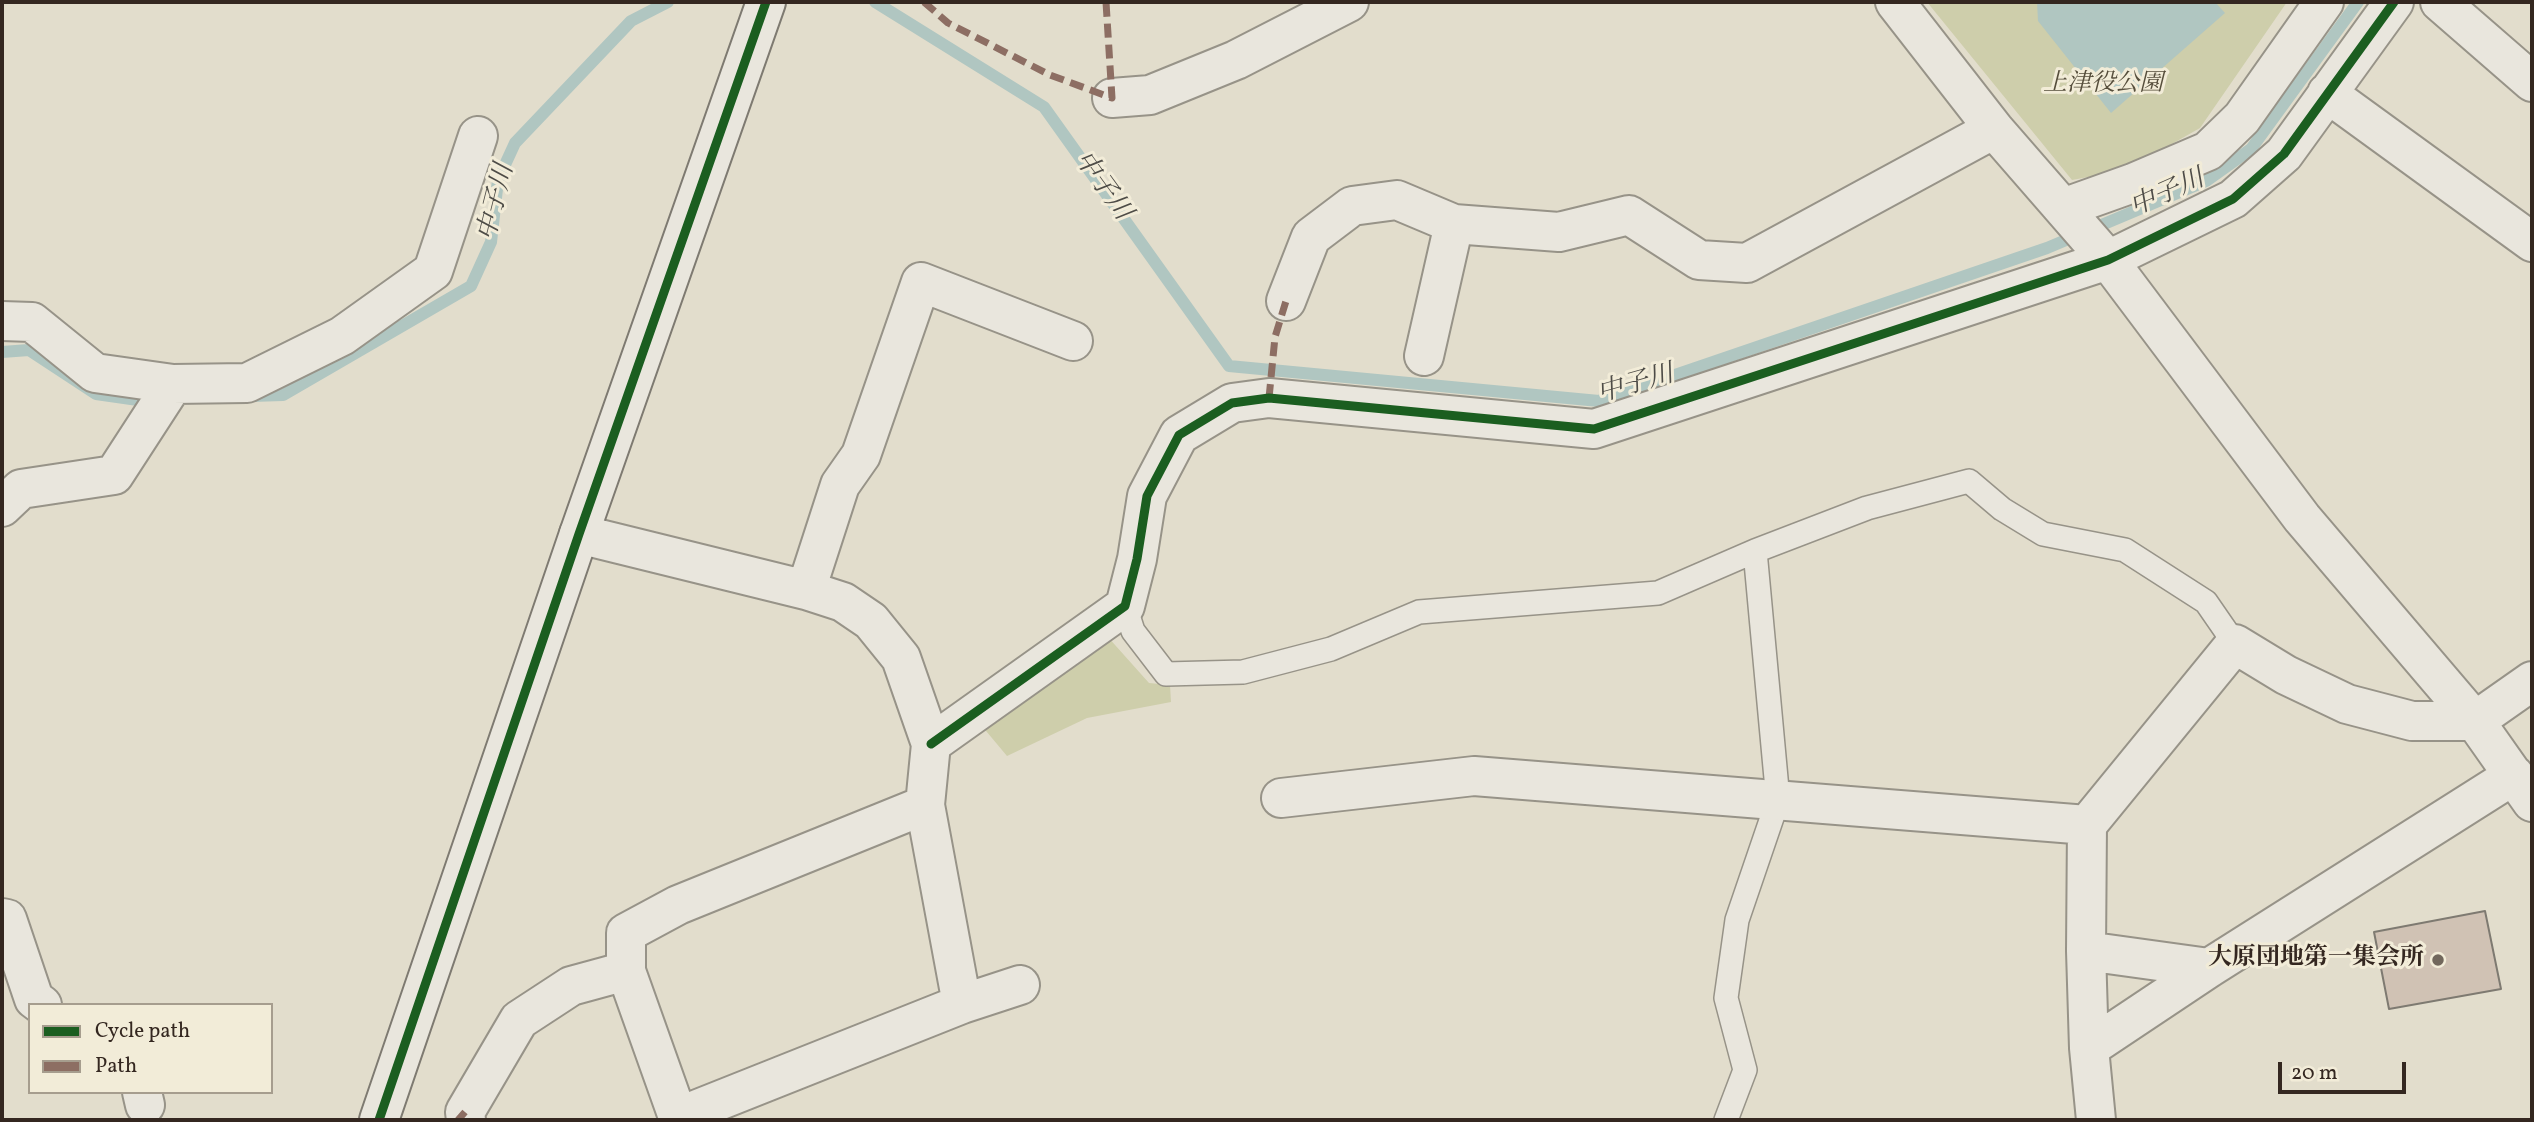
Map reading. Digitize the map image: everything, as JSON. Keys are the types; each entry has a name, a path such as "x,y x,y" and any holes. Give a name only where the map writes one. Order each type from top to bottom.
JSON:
{"street":[{"path":"379,1120 579,534 766,2"},
{"path":"1112,98 1150,95 1236,60 1349,2"},
{"path":"1895,2 1994,129 2084,233 2302,518 2475,721 2523,789 2209,968 2089,1048"},
{"path":"2084,233 2133,183 2208,151 2242,118 2323,2"},
{"path":"931,744 1125,606 1137,559 1147,496 1153,484 1179,435 1231,403 1269,398 1594,429 2084,233 2233,199 2284,154 2394,2"},
{"path":"2440,2 2532,82"},
{"path":"2328,93 2532,242"},
{"path":"1286,301 1311,237 1352,206 1397,200 1454,224 1559,232 1629,215 1699,260 1747,263 1994,129"},
{"path":"2,321 32,322 96,373 173,384 247,383 342,335 433,271 478,136"},
{"path":"1424,356 1454,224"},
{"path":"806,590 840,485 861,455 921,282 1073,341"},
{"path":"2,507 21,489 114,475 173,384"},
{"path":"579,534 806,590 843,602 871,621 894,649 901,658 931,744 925,805 962,1004"},
{"path":"2096,1120 2089,1048 2086,951 2087,825 2235,644 2286,675 2347,704 2412,721 2475,721 2532,681"},
{"path":"1281,798 1474,776 2087,825"},
{"path":"925,805 678,905 625,933 626,971 678,1117 962,1004 1020,985"},
{"path":"2,918 7,919 34,999 39,1003"},
{"path":"2086,951 2209,968"},
{"path":"466,1120 465,1112 519,1020 571,986 626,971"}],"lane":[{"path":"1125,606 1132,631 1166,674 1243,672 1331,649 1419,612 1658,593 1755,551 1867,508 1969,481 2003,509 2043,534 2125,550 2206,602 2235,644"},
{"path":"1727,1120 1745,1070 1726,998 1737,920 1778,800 1755,551"}],"green space":[{"name":"上津役公園","path":"1927,2 2287,2 2200,128 2126,170 2072,180"},
{"path":"1107,636 1149,683 1170,685 1171,702 1087,718 1007,756 976,719"}],"water":[{"path":"2037,2 2215,2 2225,13 2111,113 2038,21"}],"building":[{"name":"大原団地第一集会所","path":"2485,911 2501,989 2389,1009 2374,932"}],"waterway":[{"name":"中子川","path":"251,396 283,395 471,286 491,242 498,180 515,143 631,21 668,2"},
{"name":"中子川","path":"875,2 1044,107 1229,366 1599,401 2047,248 2206,181 2251,149 2358,2"},
{"name":"中子川","path":"2,352 29,350 96,394 138,400"}],"marked path":[{"path":"924,2 948,23 1050,75 1112,98 1106,2"},
{"path":"1269,398 1275,337 1286,301"},
{"path":"458,1120 465,1112"}],"cycle path":[{"path":"379,1120 579,534 766,2"},
{"path":"931,744 1125,606 1137,559 1147,496 1179,435 1232,403 1269,398 1594,429 2108,260 2233,199 2284,154 2394,2"}],"place":[{"name":"大原団地第一集会所","path":"2438,960"}]}
